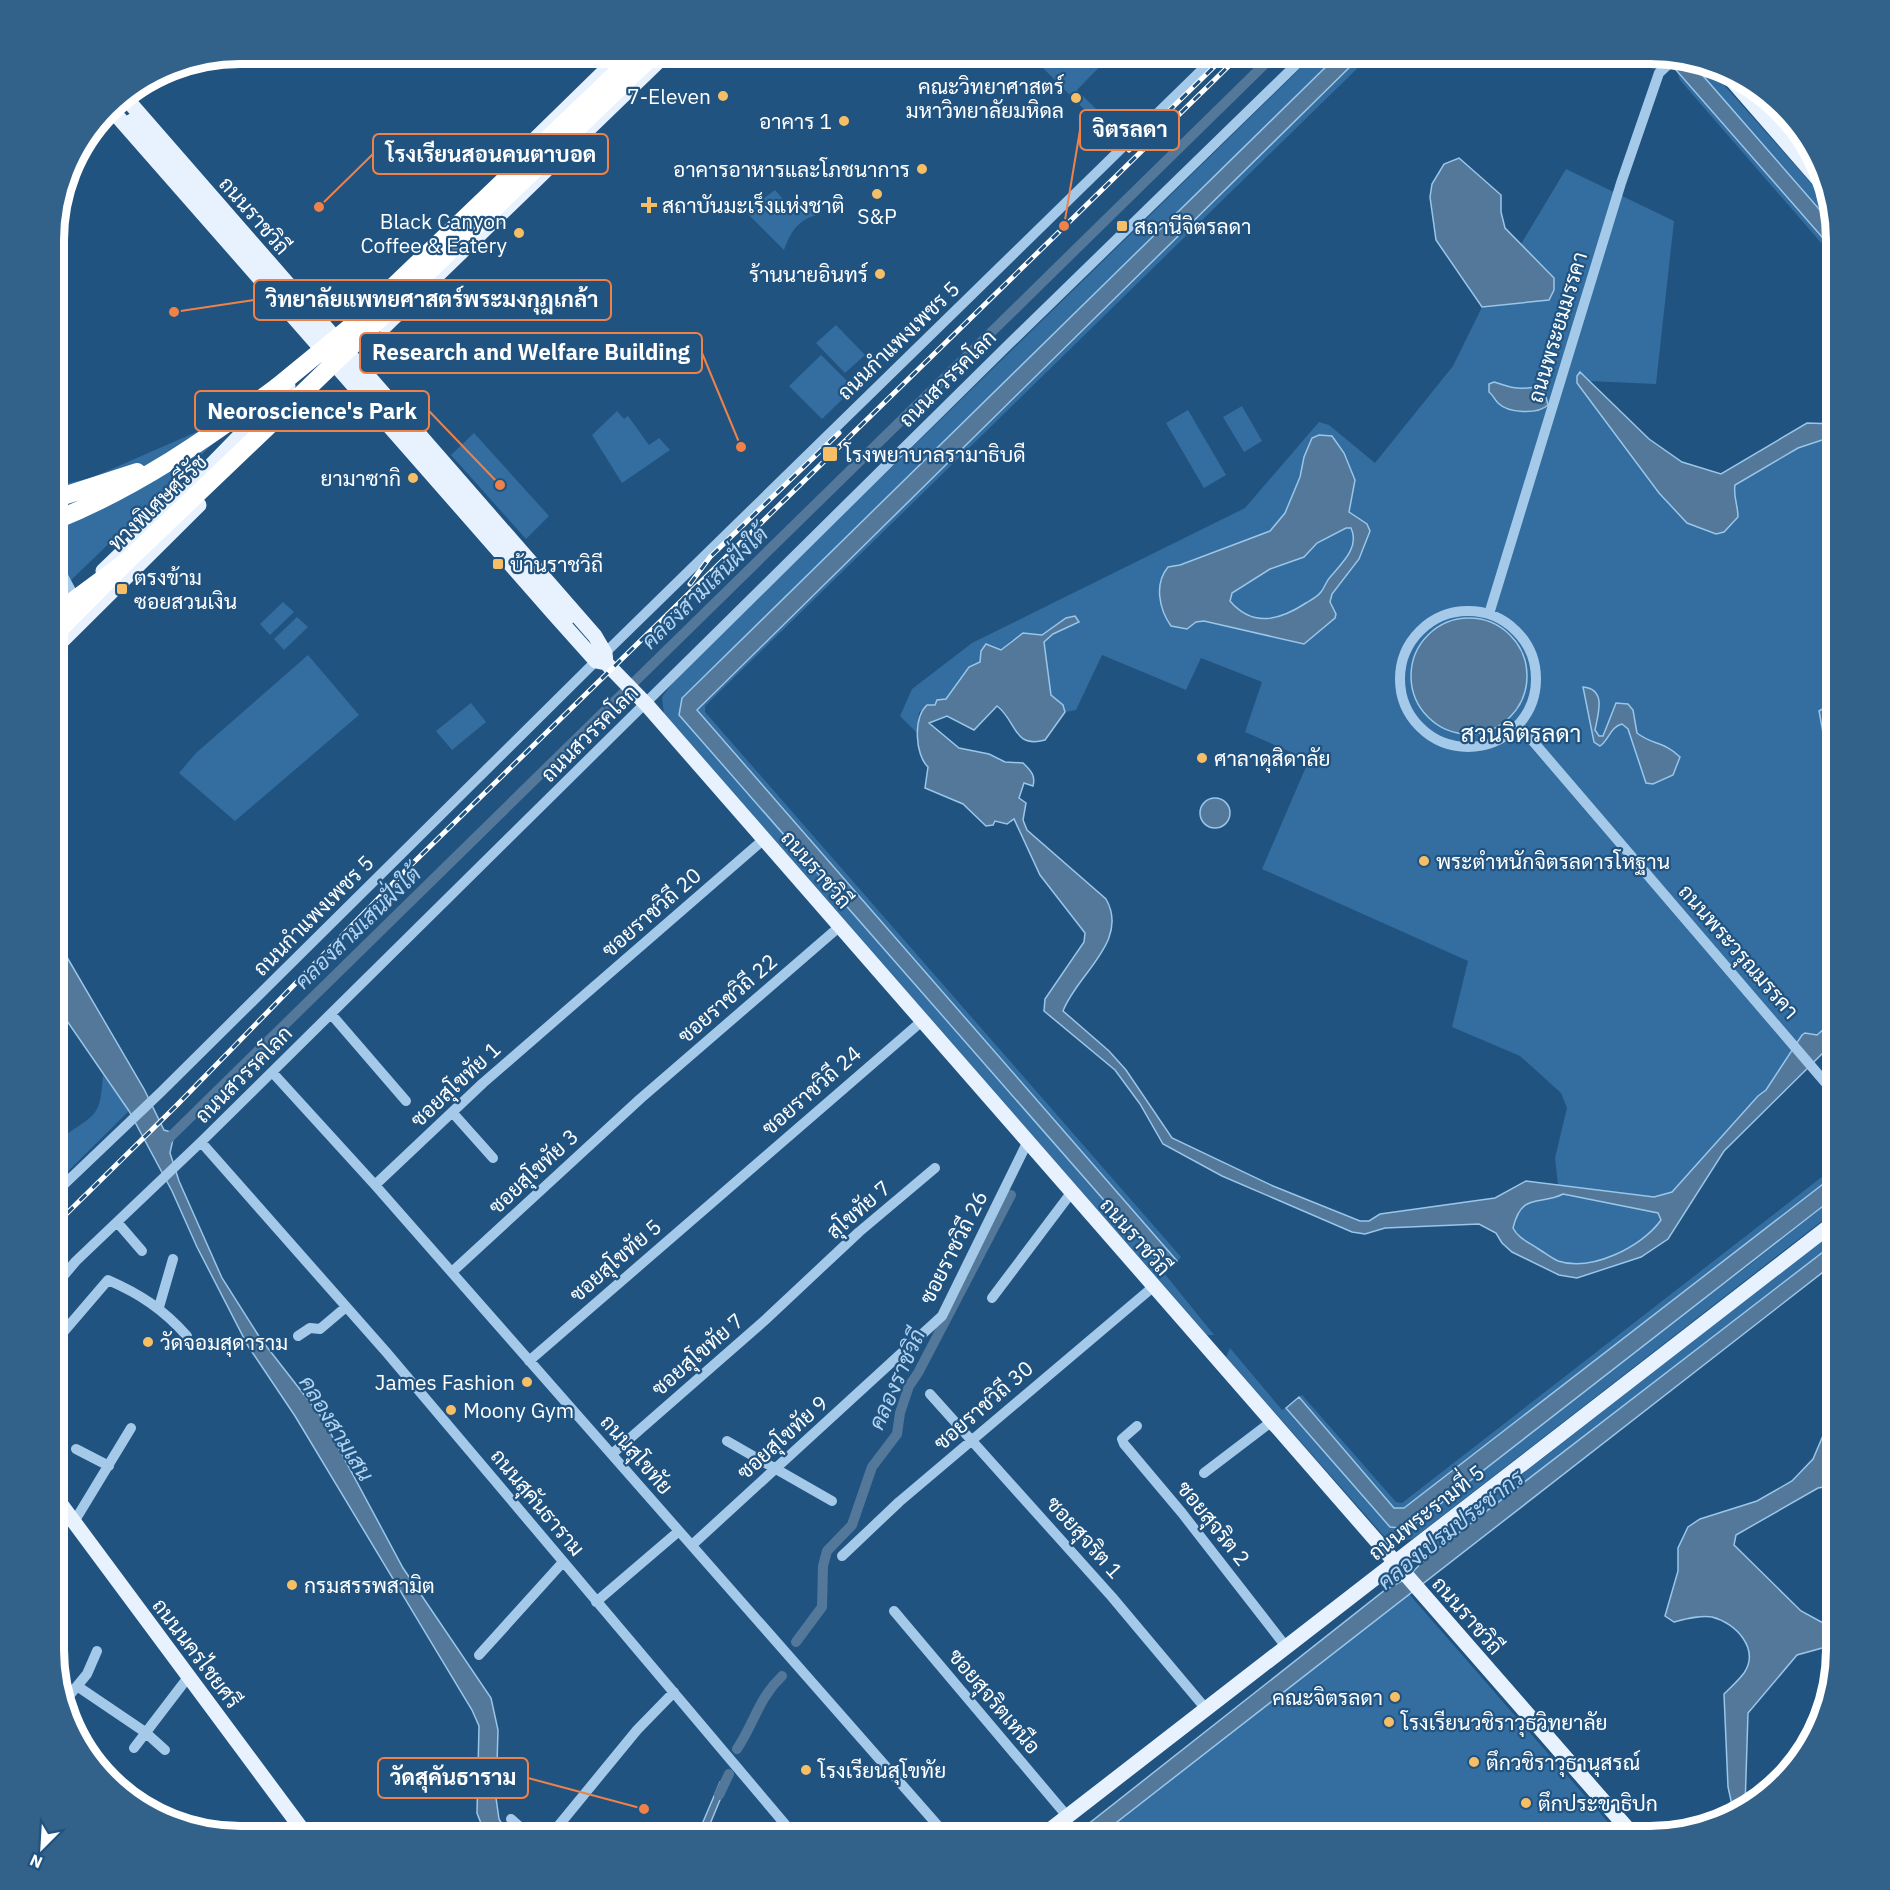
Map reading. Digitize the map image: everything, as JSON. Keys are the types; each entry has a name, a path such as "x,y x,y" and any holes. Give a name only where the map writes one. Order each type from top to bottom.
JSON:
{"highway":[{"name":"ทางพิเศษศรีรัช","path":"183,453 261,399 354,324 625,65"},
{"name":"ทางพิเศษศรีรัช","path":"65,624 127,561 643,65"},
{"path":"65,496 94,488 183,453"},
{"path":"65,516 108,498 183,453"},
{"path":"65,607 127,561"}],"main road":[{"path":"65,610 184,493 321,350 611,65"},
{"path":"65,638 352,356 655,65"},
{"path":"1741,91 1810,170"},
{"name":"ถนนราชวิถี","path":"130,103 596,636 602,656"},
{"path":"122,110 602,656"},
{"name":"ถนนราชวิถี","path":"117,115 365,401 643,701 1394,1564 1625,1826"},
{"path":"537,138 558,160"},
{"path":"425,248 513,203"},
{"path":"224,239 237,226"},
{"path":"365,401 370,388 379,387"},
{"name":"ถนนพระรามที่ 5","path":"1054,1826 1826,1229"},
{"name":"ถนนนครไชยศรี","path":"64,1509 300,1826"}],"street":[{"name":"ถนนกำแพงเพชร 5","path":"64,1184 1207,65"},
{"name":"ถนนสวรรคโลก","path":"64,1275 331,1014 643,701 1296,65"},
{"name":"ถนนพระยมมรรคา","path":"1489,614 1621,183 1659,73 1667,66"},
{"path":"65,579 75,598"},
{"path":"1471,611 1489,614 1500,619 1519,634 1529,648 1535,665 1536,689 1533,701 1519,725 1505,737 1483,746 1448,744 1426,733 1418,725 1401,694 1402,658 1407,647 1422,628 1453,612 1471,611"},
{"name":"ถนนพระวรุณมรรคา","path":"1519,725 1826,1083"},
{"name":"ซอยราชวิถี 20","path":"563,1013 764,840"},
{"name":"ซอยราชวิถี 22","path":"640,1099 839,927"},
{"name":"ซอยสุโขทัย 1","path":"375,1185 452,1112 563,1013"},
{"path":"331,1014 406,1101"},
{"name":"ซอยราชวิถี 24","path":"727,1189 922,1021"},
{"name":"ถนนสุโขทัย","path":"272,1072 452,1272 938,1826"},
{"name":"ซอยสุโขทัย 3","path":"452,1272 640,1099"},
{"path":"452,1112 493,1158"},
{"name":"ซอยราชวิถี 26","path":"898,1356 942,1316 1027,1143"},
{"name":"ถนนสุคันธาราม","path":"198,1145 346,1307 787,1826"},
{"name":"สุโขทัย 7","path":"807,1281 935,1168"},
{"name":"ซอยสุโขทัย 5","path":"529,1360 727,1189"},
{"path":"992,1298 1071,1193"},
{"path":"117,1222 142,1251"},
{"path":"159,1306 173,1259"},
{"name":"ถนนสวรรคโลก","path":"64,1269 76,1261"},
{"path":"64,1331 108,1280 135,1291 159,1306 187,1336"},
{"name":"ซอยสุโขทัย 7","path":"612,1454 807,1281"},
{"name":"ซอยราชวิถี 30","path":"842,1556 899,1502 1153,1287"},
{"path":"298,1336 309,1328 320,1329 346,1307"},
{"name":"ซอยสุโขทัย 9","path":"692,1545 898,1356"},
{"name":"ซอยสุจริต 1","path":"930,1394 1112,1597 1206,1709"},
{"path":"1204,1473 1271,1422"},
{"name":"ซอยสุจริต 2","path":"1137,1426 1122,1439 1124,1444 1182,1513 1287,1648"},
{"path":"74,1522 131,1428"},
{"path":"727,1441 832,1501"},
{"path":"76,1449 109,1466"},
{"path":"596,1602 680,1531"},
{"path":"479,1654 563,1562"},
{"name":"ซอยสุจริตเหนือ","path":"894,1611 1067,1816"},
{"path":"71,1694 87,1674 97,1651"},
{"path":"134,1748 189,1676"},
{"path":"77,1686 145,1732 165,1750"},
{"path":"558,1826 637,1730 674,1692"},
{"path":"512,1819 519,1826"}],"shaded area":[{"path":"1040,65 1101,65 1077,90 1097,110 1091,116"},
{"path":"1304,65 1328,65 682,698 679,715 1166,1271 1164,1273 1214,1335 1207,1335 664,715 662,697 676,678"},
{"path":"1328,65 1352,65 697,710 1177,1261 1166,1271 679,715 682,698"},
{"path":"1352,65 1361,65 705,706 705,712 1181,1257 1177,1261 697,710"},
{"path":"1673,66 1700,72 1823,214 1826,242"},
{"path":"1676,69 1826,242 1826,248 1680,80"},
{"path":"1700,72 1719,80 1818,190 1823,214"},
{"path":"1756,100 1782,124 1802,152"},
{"path":"1459,158 1501,195 1501,212 1505,228 1554,278 1554,290 1549,300 1482,307 1436,240 1430,197 1432,184 1444,164"},
{"path":"1566,169 1674,221 1656,384 1589,381 1580,372 1578,383 1659,493 1687,523 1716,534 1738,505 1733,495 1735,485 1798,448 1826,439 1826,707 1819,711 1826,741 1826,1026 1817,1035 1806,1033 1802,1035 1766,1090 1758,1096 1672,1192 1654,1197 1558,1185 1555,1158 1567,1108 1561,1093 1520,1056 1452,1027 1468,961 1262,869 1309,760 1245,732 1262,682 1201,658 1186,690 1102,655 1076,710 1065,712 1063,705 1051,695 1044,642 1053,634 1079,622 1066,618 1042,635 1012,640 1001,650 990,644 981,651 980,662 969,667 946,699 919,712 917,733 900,716 912,689 972,643 1245,508 1319,422 1329,425 1375,463 1453,366 1482,307 1549,300 1554,278 1521,244"},
{"path":"775,190 793,211 812,201 821,214 807,218 797,226 784,250 746,212"},
{"path":"836,325 865,355 845,373 816,343"},
{"path":"821,355 854,388 822,419 789,386"},
{"path":"1580,372 1649,439 1682,462 1721,474 1807,423 1826,424 1826,439 1798,448 1735,485 1738,517 1724,532 1716,534 1687,523 1659,493 1577,383 1577,376"},
{"path":"1494,382 1515,388 1541,388 1548,405 1537,410 1523,412 1508,409 1498,403 1489,392 1489,384"},
{"path":"1242,406 1262,441 1244,452 1223,417"},
{"path":"1188,410 1226,475 1204,488 1166,423"},
{"path":"617,411 624,419 628,416 649,445 659,438 670,450 622,483 592,435"},
{"path":"210,426 220,437 69,582 65,574 65,484 91,478"},
{"path":"474,433 549,516 526,539 451,455"},
{"path":"1319,435 1332,436 1344,453 1355,480 1349,512 1367,524 1370,531 1359,559 1332,594 1330,602 1336,614 1335,618 1304,644 1204,621 1196,622 1187,629 1171,626 1161,604 1160,596 1161,581 1168,567 1180,565 1270,531 1285,513 1300,477 1304,457 1312,438","holes":["1346,528 1351,528 1352,548 1321,592 1312,600 1286,614 1267,618 1248,615 1230,601 1232,593 1270,569 1304,557 1317,543"]},
{"path":"283,602 294,612 270,635 260,624"},
{"path":"1075,616 1079,622 1053,634 1044,642 1051,695 1063,705 1065,712 1045,740 1027,741 1021,737 997,706 974,730 947,716 929,723 959,748 989,754 1005,762 1023,763 1034,779 1033,786 1024,783 1019,798 1026,803 1023,820 1027,830 1106,899 1112,914 1107,943 1063,1011 1109,1051 1126,1070 1172,1138 1273,1186 1360,1221 1369,1221 1380,1214 1495,1198 1526,1181 1654,1197 1672,1192 1758,1096 1766,1090 1802,1035 1805,1033 1817,1035 1826,1026 1826,1050 1724,1151 1668,1239 1641,1257 1577,1278 1559,1275 1512,1252 1502,1243 1496,1233 1479,1224 1385,1228 1365,1234 1352,1232 1222,1176 1163,1144 1140,1104 1115,1070 1044,1011 1045,999 1084,942 1085,933 1040,875 1014,819 1007,824 995,821 993,825 986,826 963,804 925,788 928,767 920,754 917,736 922,711 927,705 935,705 937,700 946,699 969,667 980,662 981,651 986,644 1001,650 1023,633 1042,635 1066,618","holes":["1563,1194 1658,1213 1661,1220 1642,1239 1615,1255 1600,1260 1571,1264 1555,1260 1524,1240 1513,1228 1521,1209 1527,1204"]},
{"path":"297,617 308,627 284,650 274,639"},
{"path":"1469,618 1491,623 1510,635 1522,654 1527,676 1522,698 1510,717 1491,729 1469,734 1447,729 1428,717 1416,698 1411,676 1416,654 1428,635 1447,623"},
{"path":"308,655 359,715 235,821 179,773 196,753"},
{"path":"1583,687 1591,689 1598,697 1599,710 1595,730 1599,736 1603,736 1616,703 1628,704 1633,710 1637,733 1669,748 1680,757 1673,775 1653,784 1646,783 1628,729 1622,724 1615,728 1600,746 1594,742"},
{"path":"471,703 486,722 452,750 436,731"},
{"path":"1826,707 1826,741 1824,738 1819,711"},
{"path":"1215,798 1226,802 1230,813 1226,824 1215,828 1204,824 1200,813 1204,802"},
{"path":"64,953 144,1089 164,1130 171,1132 173,1139 170,1153 179,1181 222,1278 260,1338 323,1419 403,1568 491,1698 498,1730 496,1798 499,1819 503,1826 482,1826 477,1813 479,1726 472,1710 295,1416 248,1346 197,1247 172,1191 129,1111 64,1017"},
{"path":"103,1075 129,1111 64,1175 64,1136 95,1113 100,1099"},
{"path":"1826,1174 1826,1182 1404,1508 1394,1508 1299,1397 1302,1395 1396,1502 1402,1503"},
{"path":"1826,1182 1826,1204 1408,1529 1390,1527 1286,1408 1299,1397 1394,1508 1404,1508"},
{"path":"1563,1194 1658,1213 1661,1220 1642,1239 1615,1255 1585,1263 1571,1264 1558,1261 1524,1240 1513,1228 1521,1209 1527,1204"},
{"path":"1826,1204 1826,1218 1414,1538 1402,1541 1394,1541 1383,1535 1226,1357 1230,1348 1282,1410 1286,1408 1390,1527 1747,1267"},
{"path":"1826,1237 1826,1250 1427,1557 1424,1553"},
{"path":"1826,1250 1826,1270 1112,1826 1086,1826 1385,1590 1406,1579 1427,1557"},
{"path":"1826,1428 1826,1487 1818,1488 1736,1535 1734,1545 1801,1611 1826,1625 1826,1647 1797,1655 1748,1713 1745,1797 1732,1805 1728,1787 1724,1694 1744,1673 1749,1655 1743,1638 1721,1620 1703,1617 1674,1622 1665,1616 1678,1571 1678,1548 1688,1527 1700,1519 1757,1501 1792,1481 1813,1459"},
{"name":"โรงเรียนวชิราวุธวิทยาลัย","path":"1409,1594 1611,1826 1112,1826"},
{"path":"720,1782 727,1783 709,1826 701,1826"}],"waterway":[{"name":"คลองสามเสนฝั่งใต้","path":"162,1145 1264,65"},
{"name":"คลองราชวิถี","path":"796,1642 822,1607 823,1566 827,1551 852,1525 872,1467 897,1434 900,1413 909,1386 918,1373 1011,1195"},
{"name":"คลองราชวิถี","path":"737,1749 767,1693 782,1676"},
{"name":"คลองราชวิถี","path":"719,1795 729,1774"}],"railway":[{"path":"1129,150 1216,65"},
{"path":"64,1216 176,1106 411,865 1230,65"},
{"path":"690,584 710,557 839,433"}],"place":[{"name":"7-Eleven","path":"723,96"},
{"name":"คณะวิทยาศาสตร์ มหาวิทยาลัยมหิดล","path":"1076,98"},
{"name":"อาคาร 1","path":"844,121"},
{"name":"อาคารอาหารและโภชนาการ","path":"922,169"},
{"name":"S&P","path":"877,194"},
{"name":"สถาบันมะเร็งแห่งชาติ","path":"649,205"},
{"name":"โรงเรียนสอนคนตาบอด","path":"319,207"},
{"name":"จิตรลดา","path":"1064,226"},
{"name":"สถานีจิตรลดา","path":"1122,226"},
{"name":"Black Canyon Coffee & Eatery","path":"519,233"},
{"name":"ร้านนายอินทร์","path":"880,274"},
{"name":"วิทยาลัยแพทยศาสตร์พระมงกุฎเกล้า","path":"174,312"},
{"name":"Research and Welfare Building","path":"741,447"},
{"name":"โรงพยาบาลรามาธิบดี","path":"830,454"},
{"name":"ยามาซากิ","path":"413,478"},
{"name":"Neoroscience's Park","path":"500,485"},
{"name":"บ้านราชวิถี","path":"498,564"},
{"name":"ตรงข้าม ซอยสวนเงิน","path":"122,589"},
{"name":"ศาลาดุสิดาลัย","path":"1202,758"},
{"name":"พระตำหนักจิตรลดารโหฐาน","path":"1424,861"},
{"name":"วัดจอมสุดาราม","path":"148,1342"},
{"name":"James Fashion","path":"527,1382"},
{"name":"Moony Gym","path":"451,1410"},
{"name":"กรมสรรพสามิต","path":"292,1585"},
{"name":"คณะจิตรลดา","path":"1395,1697"},
{"name":"โรงเรียนวชิราวุธวิทยาลัย","path":"1389,1722"},
{"name":"ตึกวชิราวุธานุสรณ์","path":"1474,1762"},
{"name":"โรงเรียนสุโขทัย","path":"806,1770"},
{"name":"ตึกประขาธิปก","path":"1526,1803"},
{"name":"วัดสุคันธาราม","path":"644,1809"}],"district":[{"name":"สวนจิตรลดา","path":"1521,733"}],"water label":[{"name":"คลองสามเสน","path":"337,1428"},
{"name":"คลองเปรมประชากร","path":"1450,1529"}]}
